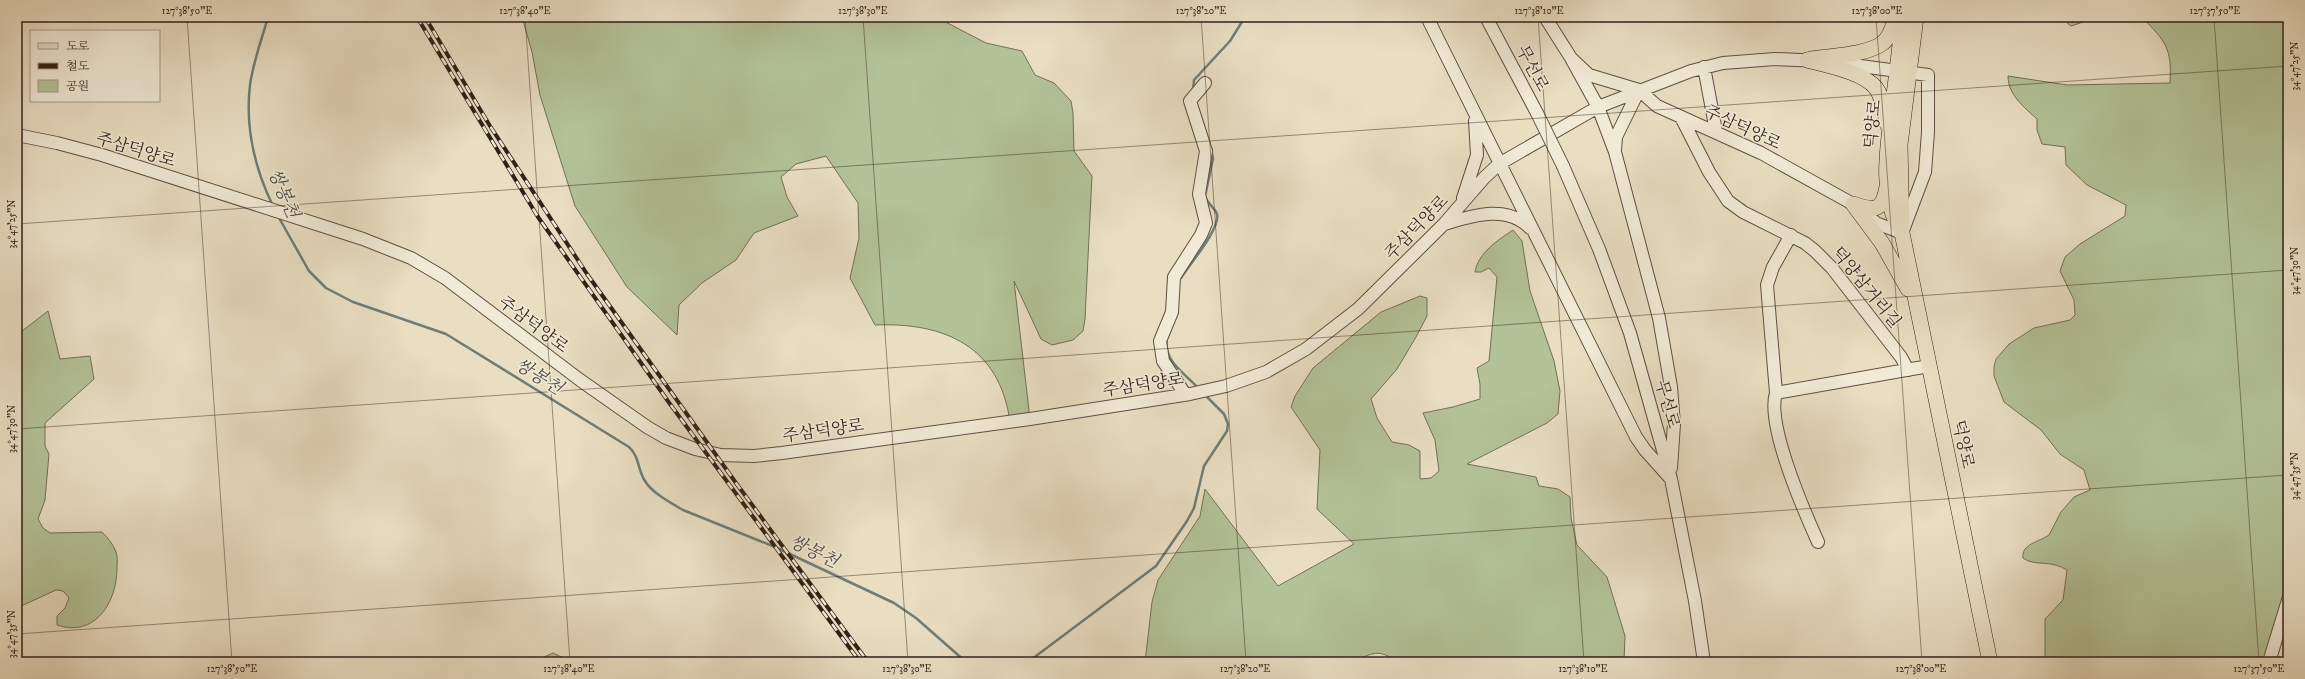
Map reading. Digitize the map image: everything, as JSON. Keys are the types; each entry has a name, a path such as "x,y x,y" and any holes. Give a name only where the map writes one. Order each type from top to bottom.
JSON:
{"main road":[{"path":"1807,60 1864,51 1877,46 1888,36 1896,17"},
{"name":"덕양로","path":"1903,17 1900,152 1902,233 1990,662"},
{"name":"덕양로","path":"1902,233 1893,215 1887,185 1889,137 1916,17"},
{"path":"1807,60 1850,73 1871,84 1882,100 1889,137"},
{"path":"1853,204 1867,208 1877,208 1883,201 1887,185"},
{"path":"1853,204 1882,243 1916,304"}],"street":[{"path":"1427,17 1636,437 1645,450 1671,479"},
{"name":"무선로","path":"1486,17 1537,113 1563,166 1599,249 1630,333 1671,479 1695,601 1704,662"},
{"path":"1545,17 1571,58 1598,107 1616,152 1655,302 1671,387 1674,424 1671,479"},
{"path":"1571,58 1583,71 1595,79 1639,90 1704,67 1742,61 1807,60 1928,74 1926,163 1923,182 1902,233"},
{"path":"1704,67 1716,131"},
{"path":"1188,394 1163,361 1160,341 1172,312 1174,277 1201,235 1206,223 1199,194 1206,151 1190,107 1191,99 1205,83"},
{"path":"1616,152 1616,137 1639,90"},
{"name":"주삼덕양로","path":"17,135 57,143 102,155 363,239 424,264 580,380 647,427 679,444 710,453 732,456 782,453 1036,418 1209,390 1245,380 1266,372 1321,338 1358,309 1444,224 1499,164 1598,107 1639,90 1657,106 1761,152 1853,204 1876,223 1902,233"},
{"path":"1460,205 1477,155 1474,111"},
{"name":"덕양삼거리길","path":"1682,117 1709,172 1728,201 1744,212 1791,235 1815,250 1832,268 1901,357 1908,370"},
{"path":"1444,224 1477,215 1495,214 1518,219 1534,232"},
{"path":"1791,235 1773,267 1767,284 1776,393 1774,411 1790,477 1818,542"},
{"path":"1776,393 1929,366"},
{"path":"2269,662 2288,600"}],"green space":[{"path":"522,17 936,17 986,43 1022,51 1035,75 1054,83 1071,101 1073,113 1074,151 1092,176 1085,319 1083,331 1073,340 1052,345 1041,339 1014,281 1030,419 1010,422 1004,396 995,375 981,358 965,344 946,335 924,328 900,325 875,325 850,278 859,238 858,203 826,156 796,164 781,177 787,197 798,216 754,233 736,260 702,283 679,305 677,335 627,287 575,206 540,95 532,52"},
{"path":"2071,17 2098,17 2071,26 2067,23"},
{"path":"2142,17 2288,17 2288,600 2269,662 2043,662 2045,655 2045,619 2063,600 2067,570 2055,565 2028,561 2023,558 2023,553 2028,546 2049,535 2061,512 2074,497 2090,490 2084,470 2060,454 2041,430 2004,402 1994,376 1994,367 1996,359 2009,344 2034,328 2070,320 2075,315 2074,300 2060,271 2065,257 2080,244 2125,216 2126,205 2087,185 2066,165 2065,147 2042,144 2037,130 2037,119 2014,95 2008,76 2067,85 2170,83 2170,61 2166,46 2157,33"},
{"path":"1513,230 1522,241 1530,291 1554,361 1560,391 1558,414 1547,423 1467,464 1536,477 1539,486 1558,489 1570,497 1571,518 1577,545 1607,577 1625,636 1624,662 1397,662 1385,655 1375,653 1353,662 1145,662 1152,602 1158,580 1200,516 1205,489 1278,586 1354,544 1317,509 1320,450 1291,407 1295,396 1313,368 1381,312 1420,296 1427,298 1427,316 1397,369 1371,399 1377,418 1392,442 1409,445 1420,451 1420,479 1431,478 1439,471 1435,440 1423,413 1453,407 1480,399 1480,384 1477,368 1489,361 1497,277 1489,268 1481,272 1475,272 1484,253"},
{"path":"48,311 60,359 90,356 94,379 45,423 45,446 49,454 45,500 38,519 43,528 50,533 102,532 113,546 117,558 116,581 108,604 93,622 70,628 57,625 57,616 65,608 69,598 63,591 56,590 17,608 17,335"},
{"path":"553,653 572,662 533,662"}],"waterway":[{"name":"쌍봉천","path":"268,17 251,76 249,116 250,132 256,163 273,206"},
{"path":"1193,90 1194,80 1230,41 1245,17"},
{"path":"1181,278 1204,246 1217,220 1217,214 1205,196 1213,159 1211,148"},
{"name":"쌍봉천","path":"278,216 309,271 326,288 353,302 446,334 629,447 637,459 642,477 652,490 668,501 683,510 775,547 894,603 916,618 966,662"},
{"path":"1167,338 1168,354 1176,366 1199,389"},
{"path":"1028,662 1156,566 1187,521 1194,508 1204,466 1227,431 1228,424 1224,414 1205,395"}],"railway":[{"path":"417,17 538,217 670,404 860,662"},
{"path":"425,17 490,126 587,274 736,483 868,662"}]}
